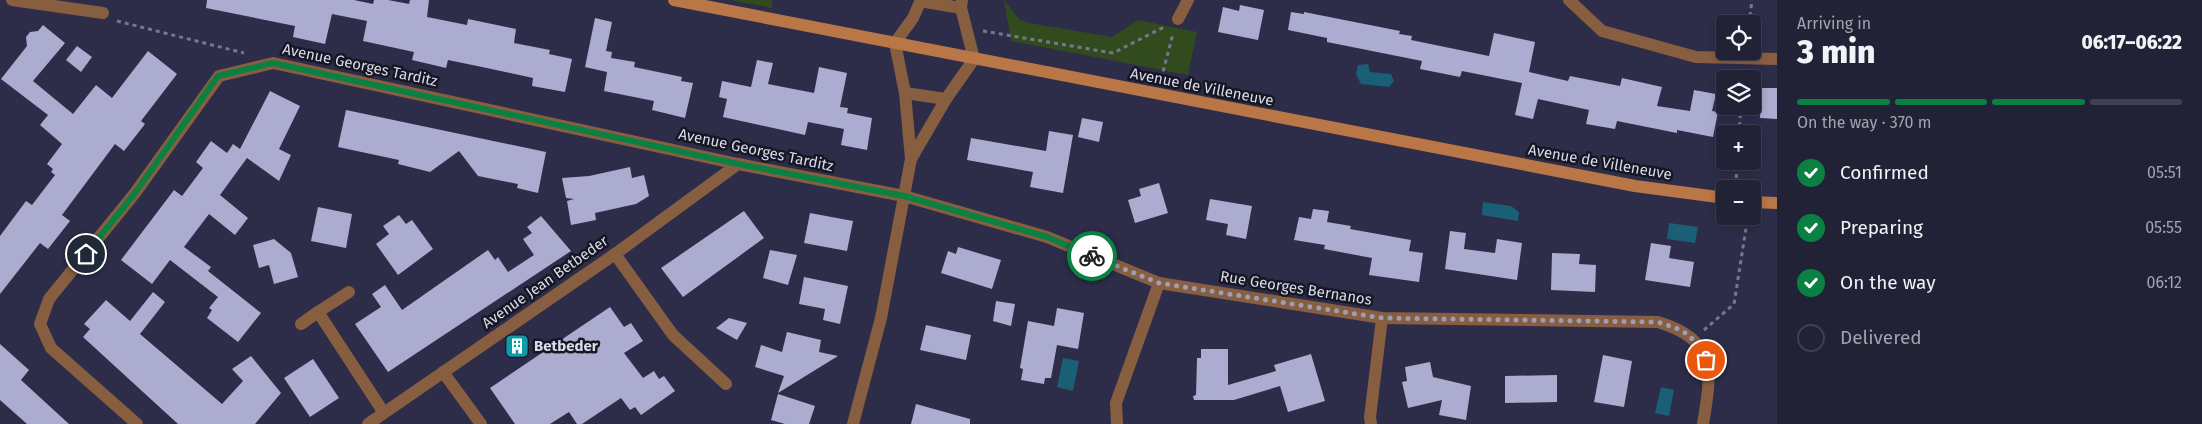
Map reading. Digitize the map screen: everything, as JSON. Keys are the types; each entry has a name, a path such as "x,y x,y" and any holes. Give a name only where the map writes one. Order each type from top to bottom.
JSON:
{"main road":[{"name":"Avenue de Villeneuve","path":"674,0 1635,186 1716,197"},
{"path":"1761,202 1777,203"}],"street":[{"path":"12,0 103,13"},
{"path":"1178,19 1188,0"},
{"path":"1569,0 1602,31 1696,57 1777,59"},
{"path":"853,424 881,318 911,159 905,93 895,43 913,18 920,1 961,4 974,59 946,100 911,159"},
{"name":"Avenue Georges Tarditz","path":"137,424 51,348 40,324 49,299 135,193 218,76 273,63 738,164 904,196"},
{"path":"905,93 946,100"},
{"name":"Avenue Jean Betbeder","path":"368,424 615,254 738,164"},
{"name":"Rue Georges Bernanos","path":"904,196 1047,237 1159,283 1382,318 1658,322 1679,328 1694,339"},
{"path":"615,254 672,335 726,384"},
{"path":"1117,424 1116,404 1159,283"},
{"path":"301,324 349,292"},
{"path":"318,312 384,413"},
{"path":"1371,424 1370,417 1382,318"},
{"path":"1694,339 1706,360 1710,386 1703,424"},
{"path":"443,372 481,424"}],"path":[{"path":"1750,15 1752,0"},
{"path":"103,13 120,22 246,54"},
{"path":"966,28 1113,53 1178,19"},
{"path":"1157,94 1178,19"},
{"path":"1694,339 1734,304 1747,225"}],"green space":[{"path":"731,0 772,0 772,8"},
{"path":"1004,0 1019,19 1029,23 1112,37 1138,20 1197,32 1188,75 1011,41"}],"water":[{"path":"1368,64 1370,72 1391,74 1394,81 1389,87 1361,84 1356,74 1358,65"},
{"path":"1483,202 1511,206 1519,212 1518,221 1482,215"},
{"path":"1669,223 1698,227 1695,243 1667,239"},
{"path":"1063,358 1079,361 1073,391 1057,387"},
{"path":"1661,387 1674,390 1669,416 1655,413"}],"building":[{"path":"207,0 354,0 373,4 374,0 388,0 409,4 410,0 429,0 427,17 467,25 468,19 516,29 514,43 550,50 549,54 572,59 565,92 532,86 533,78 482,67 448,60 446,68 412,60 414,52 363,41 367,21 332,14 325,44 293,37 295,26 206,8"},
{"path":"1240,5 1264,10 1258,40 1218,32 1223,7 1239,11"},
{"path":"1291,12 1304,14 1304,12 1400,31 1399,34 1412,36 1411,40 1489,56 1494,33 1535,42 1529,72 1568,81 1570,76 1620,86 1622,78 1662,87 1657,106 1690,111 1694,90 1716,94 1712,111 1716,112 1717,115 1713,137 1677,130 1677,133 1617,121 1615,129 1586,124 1589,110 1538,99 1533,119 1515,115 1522,83 1462,71 1460,77 1420,69 1422,61 1327,42 1327,38 1288,30"},
{"path":"595,18 612,22 606,51 612,52 611,58 635,62 634,67 682,77 681,81 693,83 685,118 652,110 654,101 604,91 607,72 585,67"},
{"path":"43,25 65,43 33,81 73,114 96,85 112,98 148,51 177,74 141,121 145,124 124,151 115,144 62,215 70,221 48,249 40,243 0,294 0,236 26,201 32,205 55,175 51,172 53,169 47,164 62,144 40,125 48,115 1,79 27,46 26,37 30,32 38,31"},
{"path":"77,46 92,57 81,72 66,60"},
{"path":"757,60 773,63 768,84 814,93 819,67 847,73 840,107 848,108 847,113 872,118 867,150 841,145 844,129 808,122 805,135 723,117 727,99 719,97 722,81 751,87"},
{"path":"1761,88 1777,88 1777,119 1760,118"},
{"path":"270,91 300,106 279,149 291,155 279,181 247,158 220,195 248,218 235,235 209,214 184,247 211,267 208,271 261,313 238,342 207,318 212,310 209,308 218,297 170,260 152,284 121,260 174,190 182,196 203,168 196,162 211,141 227,153 233,144 240,149"},
{"path":"346,110 546,152 538,193 517,188 518,184 478,176 459,151 430,172 398,164 399,160 338,147"},
{"path":"1082,118 1103,122 1099,142 1078,137"},
{"path":"1049,131 1073,135 1063,193 1030,187 1033,172 967,160 971,138 1046,151"},
{"path":"630,167 632,178 644,175 649,196 636,204 595,213 596,220 571,225 567,201 574,199 566,198 562,178 589,176"},
{"path":"1159,183 1168,213 1135,223 1128,200 1141,196 1139,189"},
{"path":"1210,199 1252,206 1246,239 1226,235 1228,224 1206,220"},
{"path":"318,207 352,214 346,248 311,241"},
{"path":"1313,209 1329,211 1327,222 1351,226 1350,229 1411,240 1409,251 1423,253 1419,282 1369,275 1372,258 1324,249 1325,245 1294,240 1299,217 1311,219"},
{"path":"744,211 764,238 683,297 661,268"},
{"path":"810,213 853,221 847,251 804,243"},
{"path":"399,215 406,224 412,220 433,249 398,275 376,244 389,234 383,226"},
{"path":"541,216 571,251 388,372 355,324 381,307 372,294 385,285 402,310 488,250 495,260 498,257 508,272 534,255 523,239 532,233 527,227"},
{"path":"1450,231 1466,233 1464,249 1495,253 1497,239 1522,243 1517,280 1445,269"},
{"path":"274,239 291,253 298,277 274,284 269,265 259,268 253,245"},
{"path":"1651,243 1671,246 1669,258 1694,262 1690,287 1645,280"},
{"path":"958,247 1001,260 992,289 941,273 948,251 956,254"},
{"path":"770,250 797,255 788,285 763,278"},
{"path":"1552,253 1580,254 1579,264 1596,265 1595,292 1551,290"},
{"path":"804,277 848,286 840,324 823,320 825,309 799,304"},
{"path":"153,292 165,302 140,334 222,404 243,381 232,369 251,356 281,393 255,424 178,424 83,337 90,329 84,324 106,300 130,321"},
{"path":"996,301 1015,304 1011,326 993,321"},
{"path":"610,307 624,327 631,323 643,341 624,353 643,378 654,371 659,379 664,376 675,391 641,415 635,407 630,410 621,398 582,424 577,424 569,412 550,424 515,424 490,388"},
{"path":"1057,308 1084,313 1078,349 1057,345 1051,378 1045,378 1044,384 1021,380 1023,369 1020,368 1028,321 1054,326"},
{"path":"729,318 747,323 737,340 716,328"},
{"path":"926,325 971,335 966,360 920,350"},
{"path":"787,332 821,340 819,352 838,356 778,393 784,376 755,367 761,345 782,352"},
{"path":"0,344 29,370 21,380 69,424 27,424 0,400"},
{"path":"1201,349 1228,349 1228,385 1276,371 1274,365 1311,354 1325,401 1288,412 1280,386 1234,400 1194,400 1193,396 1196,395 1197,358 1201,358"},
{"path":"1603,355 1632,361 1624,407 1594,402"},
{"path":"313,359 339,398 310,417 284,378"},
{"path":"1430,362 1433,377 1471,386 1466,420 1439,415 1442,400 1408,408 1402,382 1407,381 1405,367"},
{"path":"1557,375 1557,402 1505,403 1505,376"},
{"path":"778,394 815,406 809,424 785,424 771,420"},
{"path":"916,404 970,419 970,424 911,424"}],"way so far":[{"path":"1092,256 1159,283 1382,318 1658,322 1679,328 1694,339 1706,360"}],"place":[{"name":"Betbeder","path":"517,346"}],"route":[{"path":"86,254 135,193 218,76 273,63 738,164 904,196 1047,237 1092,256"}]}
